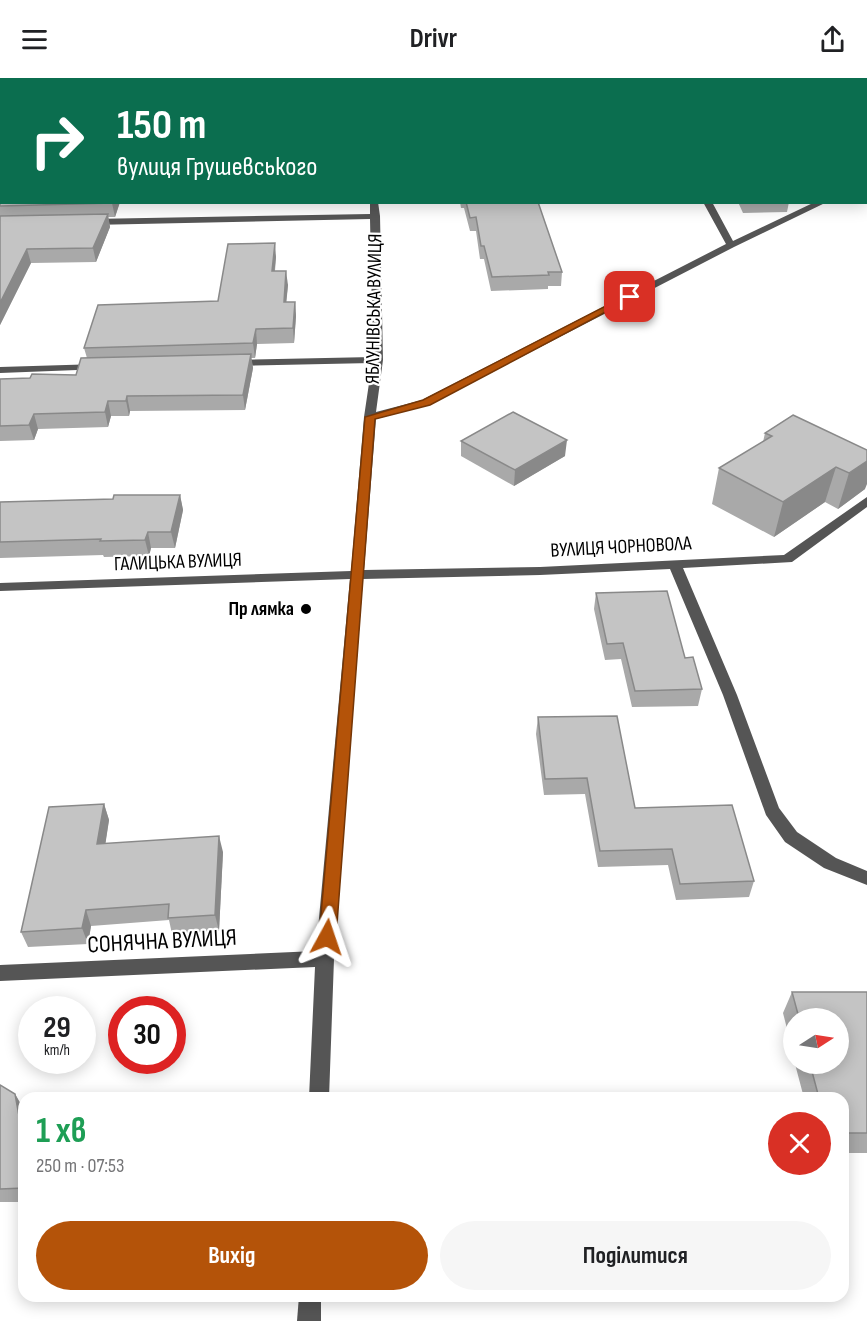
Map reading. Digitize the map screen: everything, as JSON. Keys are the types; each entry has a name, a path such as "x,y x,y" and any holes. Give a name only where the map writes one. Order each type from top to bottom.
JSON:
{"street":[{"path":"708,204 731,244"},
{"path":"370,417 426,402 731,244 819,204"},
{"path":"82,222 375,209"},
{"name":"ЯБЛУНІВСЬКА ВУЛИЦЯ","path":"319,1092 325,959 370,417 378,360 375,209"},
{"path":"225,364 378,360"},
{"path":"0,370 107,367"},
{"name":"ВУЛИЦЯ ЧОРНОВОЛА","path":"358,575 540,571 787,559 867,501"},
{"path":"675,564 730,695 772,810 791,837 830,863 867,878"},
{"name":"ГАЛИЦЬКА ВУЛИЦЯ","path":"0,587 358,575"},
{"name":"СОНЯЧНА ВУЛИЦЯ","path":"0,974 325,959"},
{"path":"309,1321 310,1302"}],"building":[{"path":"0,204 75,204 0,206"},
{"path":"466,204 539,204 562,272 548,272 549,275 492,277 484,246 481,246 476,217 470,218"},
{"path":"108,214 93,248 27,249 0,303 0,216"},
{"path":"275,243 272,271 286,271 284,302 295,302 293,328 256,329 253,343 84,348 98,305 218,301 228,244"},
{"path":"251,354 243,395 127,396 126,401 108,401 105,412 34,414 29,425 0,426 0,379 30,378 32,374 76,375 81,358"},
{"path":"513,412 567,440 515,470 461,441"},
{"path":"793,415 867,450 867,461 849,473 836,467 783,502 719,468 772,436 765,433"},
{"path":"114,495 180,495 171,532 148,532 145,540 0,542 0,502 113,499"},
{"path":"667,591 685,658 693,657 702,689 635,691 623,643 607,644 596,593"},
{"path":"617,716 635,808 732,805 754,881 680,884 672,849 600,851 587,778 545,779 538,717"},
{"path":"104,804 97,844 219,836 215,915 168,918 169,904 86,910 82,928 21,932 49,807"},
{"path":"792,992 867,992 867,1133 849,1133 849,1092 817,1092 813,1074 849,1074 849,1008 796,1008"},
{"path":"0,1085 15,1094 18,1110 18,1188 0,1189"}],"place":[{"name":"Пр лямка","path":"306,609"}],"route":[{"path":"327,937 370,417 426,402 630,297"}]}
